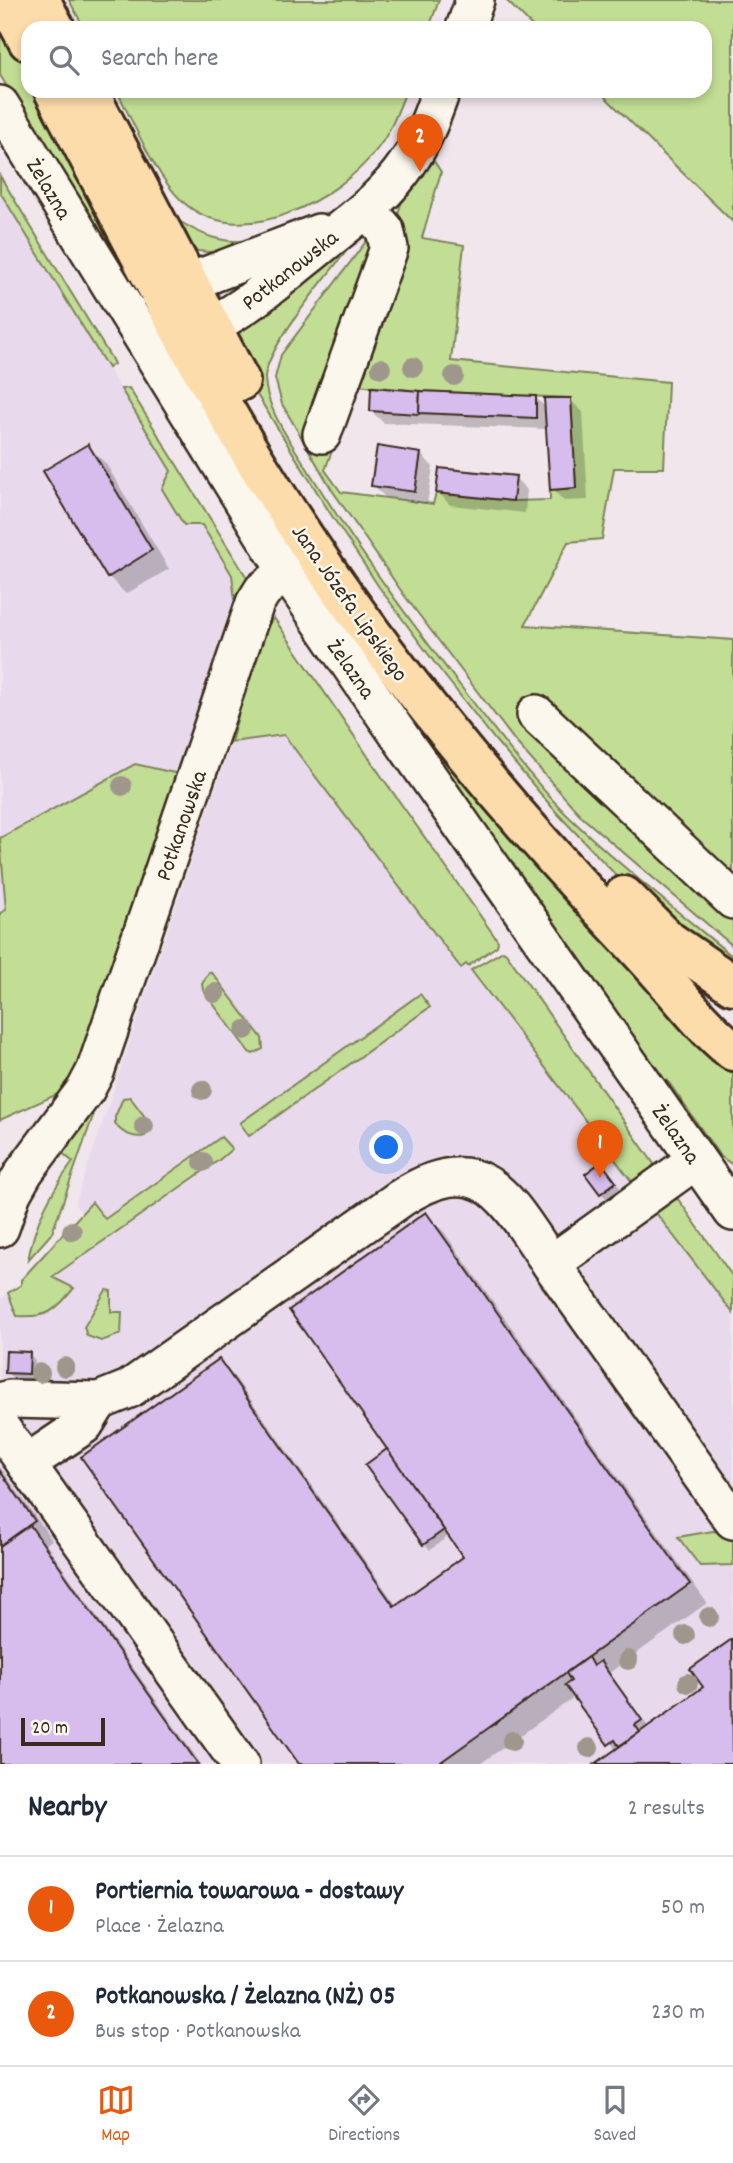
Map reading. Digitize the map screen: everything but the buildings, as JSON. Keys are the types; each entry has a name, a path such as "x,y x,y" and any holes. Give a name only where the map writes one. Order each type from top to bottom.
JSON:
{"main road":[{"path":"6,0 21,28"},
{"path":"40,0 51,21"},
{"name":"Jana Józefa Lipskiego","path":"58,98 186,310 258,413 319,513 392,619 449,695 555,822 646,919 668,941 733,985"},
{"name":"Jana Józefa Lipskiego","path":"91,98 186,310 233,423 280,499 359,616 428,709 543,845 651,963 705,1028 733,1051"}],"street":[{"path":"468,21 475,0"},
{"name":"Potkanowska","path":"186,310 247,303 361,213 387,190 408,164 419,145 438,98"},
{"name":"Żelazna","path":"0,105 213,456 287,572 733,1212"},
{"path":"322,434 388,247 385,230 361,213"},
{"name":"Potkanowska","path":"186,310 361,213"},
{"name":"Potkanowska","path":"0,1228 12,1193 24,1172 86,1089 95,1072 255,603 263,590 287,572"},
{"path":"536,714 733,900"},
{"path":"551,1264 696,1160"},
{"path":"0,1402 10,1399 99,1401 129,1389 401,1198 428,1182 443,1178 460,1178 491,1185 503,1196 733,1520"},
{"path":"26,1464 84,1425 99,1401"},
{"path":"0,1427 240,1764"}],"shaded area":[{"path":"0,192 171,471 162,489 202,524 232,575 235,601 179,774 0,913"},
{"path":"284,734 461,968 467,964 733,1313 733,1764 0,1764 0,1299 95,1232 75,1204 231,742"}],"green space":[{"path":"69,0 439,0 432,21 80,21"},
{"path":"506,0 733,0 733,222 606,98 712,98 712,21 527,21"},
{"path":"0,6 21,46 21,98 49,98 278,509 733,1066 733,1165 720,1156 667,1080 661,1084 386,690 121,275 0,75"},
{"path":"120,98 403,98 378,148 339,186 314,202 287,214 259,221 231,222 205,216 172,191 146,149"},
{"path":"434,161 441,172 422,238 464,245 451,361 668,382 664,468 614,468 602,539 568,542 525,625 733,640 733,887 535,703 518,713 558,747 733,917 733,946 583,818 515,741 404,595 332,490 282,404 275,378 281,355 373,232 334,445 325,470 341,492 433,504 436,493 513,501 550,500 550,490 576,488 571,398 420,391 356,385 399,223 400,206 409,190"},
{"path":"0,176 111,358 114,364 108,368 0,192"},
{"path":"171,216 214,238 235,241 261,240 217,252 189,249"},
{"path":"364,229 323,280 277,345 265,378 275,415 369,563 518,760 584,831 733,957 733,975 649,910 557,813 495,740 379,587 251,385 237,336 242,323"},
{"path":"129,388 249,581 81,1070 60,1093 0,1120 0,913 6,910 0,838 135,764 179,774 235,601 232,575 202,525 184,525 162,489 171,471 121,389"},
{"path":"274,618 498,941 497,946 468,966 466,964 461,968 284,735 231,742 254,658"},
{"path":"503,951 654,1164 636,1187 471,970"},
{"path":"209,972 262,1038 263,1049 253,1054 249,1052 203,990 202,984"},
{"path":"420,994 430,1007 249,1136 240,1123"},
{"path":"130,1097 148,1121 150,1128 145,1136 128,1134 120,1130 115,1123 123,1098"},
{"path":"85,1112 93,1116 52,1233 28,1260 44,1208 73,1162 60,1151"},
{"path":"221,1137 232,1149 219,1160 52,1277 74,1288 61,1303 50,1312 36,1316 17,1316 8,1293 21,1285 21,1280 92,1202 105,1219"},
{"path":"678,1199 733,1277 733,1313 653,1209"},
{"path":"106,1290 111,1291 111,1312 122,1312 121,1334 101,1341 87,1336 84,1327"},
{"path":"713,1531 731,1533 733,1536 733,1565 700,1566 678,1537"}],"place":[{"name":"Potkanowska / Żelazna (NŻ) 05","path":"420,172"},
{"name":"Portiernia towarowa - dostawy","path":"600,1178"}]}
